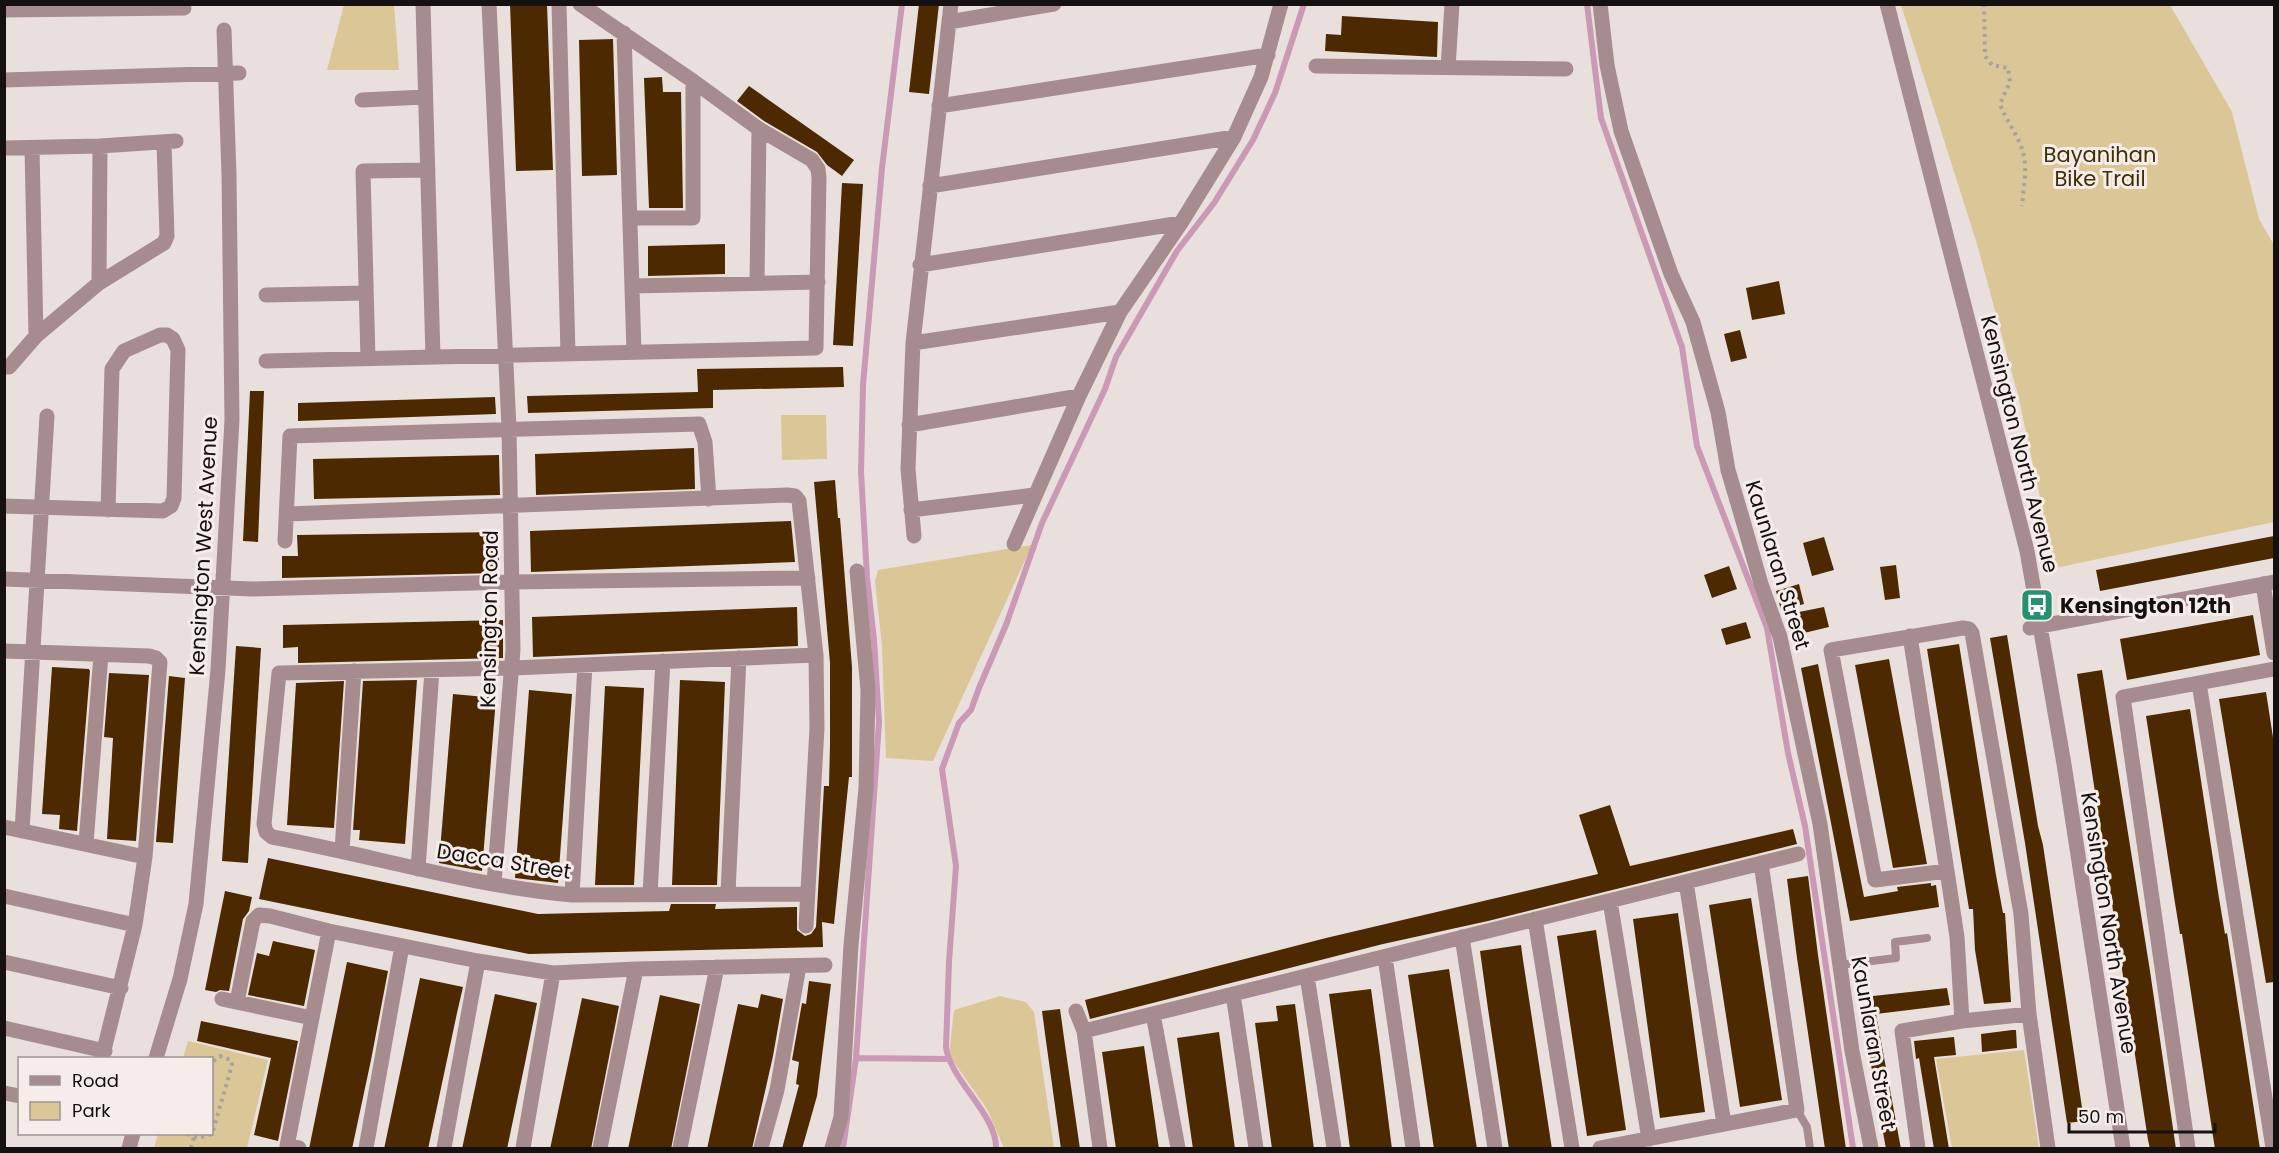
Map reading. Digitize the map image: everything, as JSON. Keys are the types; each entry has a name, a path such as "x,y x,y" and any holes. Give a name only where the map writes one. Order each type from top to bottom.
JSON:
{"street":[{"path":"423,4 433,357"},
{"name":"Kensington Road","path":"489,4 510,428 513,668 494,883"},
{"path":"559,4 568,354"},
{"path":"266,361 816,348 818,169 812,160 759,129 580,4"},
{"path":"914,536 908,470 913,343 951,4"},
{"path":"949,22 1054,4"},
{"path":"1014,544 1034,495 1120,312 1181,224 1234,137 1254,97 1281,4"},
{"path":"1448,68 1452,4"},
{"name":"Kaunlaran Street","path":"1600,4 1607,64 1621,131 1671,274 1693,322 1718,412 1728,470 1737,503 1761,584 1780,637 1820,824 1852,1051 1871,1149"},
{"name":"Kensington North Avenue","path":"1887,4 2027,551 2035,627 2123,1149"},
{"path":"4,10 26,7 95,6 184,8"},
{"name":"Kensington West Avenue","path":"157,1057 186,953 200,880 218,670 232,420 229,175 232,73 224,30"},
{"path":"624,33 634,352"},
{"path":"939,106 1268,55"},
{"path":"1316,66 1566,69"},
{"path":"4,80 232,73"},
{"path":"630,218 693,218 693,81"},
{"path":"362,99 424,97"},
{"path":"757,283 759,129"},
{"path":"930,186 1234,137"},
{"path":"4,148 170,142 167,236 164,243 99,283 36,336 9,367 4,367"},
{"path":"99,283 100,146"},
{"path":"32,148 36,336"},
{"path":"368,359 363,171 428,170"},
{"path":"920,265 1181,224"},
{"path":"632,286 818,282"},
{"path":"266,295 366,293"},
{"path":"913,343 1120,312"},
{"path":"4,506 108,510 163,511 171,506 174,498 178,350 173,339 167,335 160,335 124,351 112,369 108,510"},
{"path":"909,424 1080,396"},
{"path":"22,831 46,416"},
{"path":"285,541 290,436 699,424 705,441 709,499"},
{"path":"911,510 1034,495"},
{"path":"287,514 795,496 799,501 816,655 817,728 806,926"},
{"path":"832,1149 841,1117 847,1047 851,945 866,788 868,690 857,571"},
{"path":"4,579 223,588 808,578"},
{"path":"2035,627 2269,583 2274,653"},
{"path":"1947,871 1875,880 1831,650 1963,628 1969,629 1972,633 2021,914 2029,1014 2048,1149"},
{"path":"1910,636 1957,937 1962,1021"},
{"path":"4,651 149,656 160,662 145,857 135,926 103,1055 4,1028"},
{"path":"86,843 101,655"},
{"path":"342,850 354,671 513,668 816,655"},
{"path":"728,893 739,658"},
{"path":"650,894 663,661"},
{"path":"572,895 585,665"},
{"path":"2188,1149 2123,697 2274,669"},
{"path":"418,869 432,670"},
{"name":"Dacca Street","path":"354,671 279,673 264,824 266,832 272,837 533,891 572,895 806,894"},
{"path":"2199,683 2273,1149"},
{"path":"4,827 145,857"},
{"path":"1084,1031 1798,854"},
{"path":"1600,1149 1797,1110 1761,863"},
{"path":"1686,882 1724,1124"},
{"path":"4,896 135,926"},
{"path":"1610,901 1650,1139"},
{"path":"312,1018 230,1001 252,921 259,915 270,915 329,931 478,962 553,973 825,965"},
{"path":"1535,919 1572,1149"},
{"path":"299,1149 287,1146 329,931"},
{"path":"1462,937 1495,1149"},
{"path":"366,1149 402,946"},
{"path":"1385,957 1413,1149"},
{"path":"4,962 121,988"},
{"path":"444,1149 478,962"},
{"path":"762,1149 777,1090 799,966"},
{"path":"680,1149 717,967"},
{"path":"600,1149 636,969"},
{"path":"523,1149 553,973"},
{"path":"1307,976 1334,1149"},
{"path":"1233,994 1256,1149"},
{"path":"1076,1011 1084,1031 1100,1149"},
{"path":"1153,1014 1178,1149"},
{"path":"1918,1149 1902,1031 1962,1021 2029,1014"}],"lane":[{"path":"1839,965 1896,958 1895,942 1928,938"},
{"path":"1797,1110 1807,1127 1810,1149"}],"path":[{"path":"1984,4 1985,56 1992,66 2008,68 2010,82 2000,104 2024,157 2022,206"},
{"path":"213,1061 220,1056 231,1060 232,1065 213,1131"},
{"path":"189,1135 206,1137 210,1135"},
{"path":"191,1149 194,1137"}],"green space":[{"path":"344,5 394,5 399,70 327,70"},
{"name":"Bayanihan Bike Trail","path":"1901,5 2170,5 2232,112 2259,219 2274,245 2274,522 2055,568 2019,399 1977,244"},
{"path":"781,415 826,415 827,459 782,460"},
{"path":"1032,545 933,761 886,758 882,646 875,581 878,570"},
{"path":"1000,996 1026,1002 1034,1012 1054,1148 1004,1148 987,1109 949,1055 954,1010"},
{"path":"188,1041 268,1060 247,1148 154,1148 158,1135 213,1135 213,1057 183,1057"},
{"path":"2024,1050 2039,1148 1952,1148 1936,1059"}],"building":[{"path":"510,4 547,4 553,170 516,171"},
{"path":"919,4 939,4 929,94 909,92"},
{"path":"1342,16 1438,22 1437,57 1325,51 1326,34 1341,35"},
{"path":"613,39 617,175 582,176 579,40"},
{"path":"662,77 663,92 681,92 683,208 649,208 644,78"},
{"path":"749,86 854,160 842,176 827,165 817,152 764,121 737,101"},
{"path":"842,183 863,184 853,346 833,345"},
{"path":"725,244 725,274 648,276 648,246"},
{"path":"1779,281 1785,314 1752,320 1746,288"},
{"path":"1740,330 1747,358 1731,362 1724,334"},
{"path":"843,367 844,387 713,390 713,408 528,413 527,396 698,392 697,369"},
{"path":"250,391 264,391 258,542 243,541"},
{"path":"495,397 496,414 298,421 298,403"},
{"path":"694,448 695,489 536,495 535,454"},
{"path":"499,455 500,495 314,499 313,459"},
{"path":"835,480 852,667 852,777 849,777 834,924 822,922 823,947 529,954 259,899 268,858 538,914 669,911 671,904 716,904 715,909 797,907 797,930 805,936 811,934 816,927 824,786 829,786 830,744 830,663 814,482"},
{"path":"791,521 795,562 531,572 530,531"},
{"path":"499,532 499,573 282,578 282,556 298,556 297,535"},
{"path":"2274,536 2274,558 2100,591 2096,570"},
{"path":"1824,537 1834,570 1812,576 1803,543"},
{"path":"1896,565 1900,598 1885,600 1880,567"},
{"path":"1729,566 1737,589 1712,598 1704,575"},
{"path":"1799,584 1804,604 1781,610 1776,591"},
{"path":"797,607 798,646 533,657 532,617"},
{"path":"1824,607 1829,627 1804,633 1799,612"},
{"path":"2253,615 2260,655 2127,680 2120,639"},
{"path":"503,620 503,658 298,663 298,647 283,648 283,625"},
{"path":"1746,622 1751,638 1726,645 1721,629"},
{"path":"2007,635 2043,845 2084,1121 2067,1123 2025,843 1990,638"},
{"path":"1959,644 1996,875 2003,913 2005,913 2011,1002 1984,1004 1975,950 1973,909 1969,909 1927,649"},
{"path":"236,646 261,648 248,863 222,861"},
{"path":"1889,659 1927,864 1893,868 1855,665"},
{"path":"1818,664 1864,897 1898,891 1897,887 1931,883 1931,886 1936,885 1939,907 1850,921 1801,668"},
{"path":"52,667 89,669 90,671 77,831 59,829 60,815 42,814"},
{"path":"2102,670 2176,1149 2150,1149 2148,1140 2077,674"},
{"path":"109,673 149,675 136,841 107,839 113,738 104,737"},
{"path":"169,676 185,678 173,843 156,842"},
{"path":"417,680 405,844 359,840 360,830 353,830 363,681"},
{"path":"680,680 725,682 717,885 672,885"},
{"path":"344,681 334,828 287,825 296,683"},
{"path":"605,686 644,688 634,885 595,885"},
{"path":"529,690 572,694 558,883 515,878"},
{"path":"2266,692 2274,744 2274,982 2266,983 2219,699"},
{"path":"453,694 496,698 482,871 439,863"},
{"path":"2190,709 2260,1149 2215,1149 2182,934 2180,934 2175,903 2146,716"},
{"path":"1610,805 1630,866 1793,829 1797,844 1488,921 1383,944 1090,1019 1085,1000 1326,938 1598,874 1579,815"},
{"path":"1808,876 1846,1149 1825,1149 1797,958 1787,879"},
{"path":"225,891 252,897 249,911 243,919 229,991 216,992 205,990"},
{"path":"1751,898 1782,1100 1740,1107 1709,905"},
{"path":"1678,913 1705,1112 1660,1118 1633,919"},
{"path":"1596,930 1626,1130 1587,1136 1557,936"},
{"path":"273,941 315,950 304,1006 248,995 257,953 269,956"},
{"path":"1521,945 1552,1149 1509,1149 1480,951"},
{"path":"347,962 388,971 371,1060 352,1149 309,1149"},
{"path":"1449,969 1477,1149 1434,1149 1408,975"},
{"path":"420,978 463,987 428,1149 384,1149"},
{"path":"809,981 831,984 817,1096 802,1149 782,1149 799,1085 796,1084 799,1062 792,1060 802,1003 806,1004"},
{"path":"1947,988 1950,1005 1876,1014 1901,1149 1886,1149 1862,1014 1874,1011 1873,996"},
{"path":"1371,989 1392,1149 1350,1149 1329,994"},
{"path":"495,994 537,1003 507,1149 462,1149"},
{"path":"761,994 783,999 752,1149 707,1149 738,1004 758,1008"},
{"path":"660,995 700,1004 671,1149 628,1149"},
{"path":"582,998 619,1006 591,1149 550,1149"},
{"path":"1295,1004 1314,1149 1272,1149 1255,1023 1278,1021 1276,1006"},
{"path":"1060,1009 1080,1149 1061,1149 1042,1011"},
{"path":"201,1021 298,1041 278,1141 254,1135 271,1058 197,1041"},
{"path":"2016,1030 2017,1048 1982,1052 1981,1034"},
{"path":"1219,1032 1235,1149 1193,1149 1177,1038"},
{"path":"1954,1037 1956,1055 1934,1057 1949,1149 1934,1149 1919,1058 1916,1059 1914,1041"},
{"path":"1144,1046 1159,1149 1116,1149 1102,1052"}],"waterway":[{"path":"856,1058 879,722 861,472 863,385 882,168 902,4"},
{"path":"996,1148 989,1123 956,1072 946,1047 956,866 942,769 959,723 971,710 1006,625 1042,523 1105,389 1116,357 1177,251 1214,203 1253,140 1275,93 1304,4"},
{"path":"1587,4 1601,118 1682,347 1697,446 1767,628 1788,753 1805,826 1853,1148"},
{"path":"843,1148 856,1058 947,1059"}],"place":[{"name":"Kensington 12th","path":"2037,605"}]}
